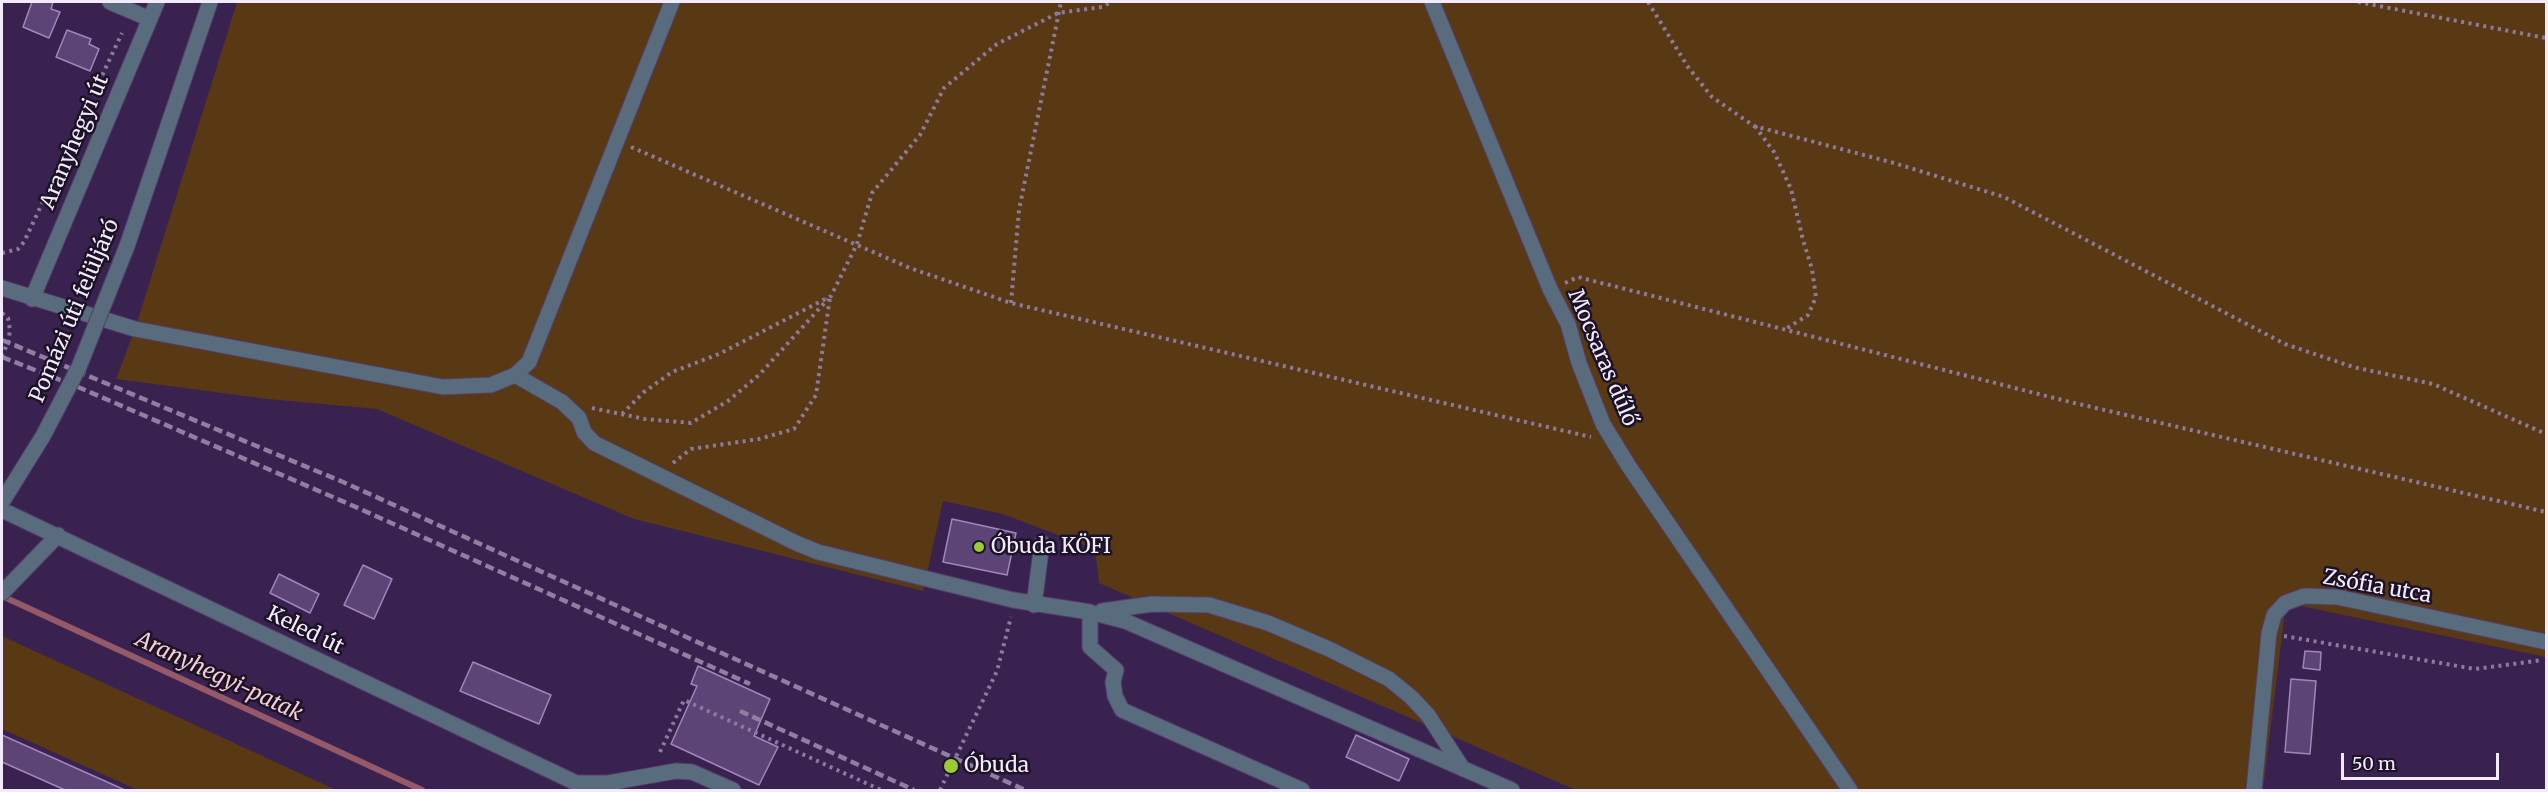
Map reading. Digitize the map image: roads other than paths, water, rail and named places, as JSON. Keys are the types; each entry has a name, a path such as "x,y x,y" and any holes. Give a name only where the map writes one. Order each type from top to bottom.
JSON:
{"street":[{"path":"110,2 150,19"},
{"name":"Aranyhegyi út","path":"32,299 157,2"},
{"name":"Pomázi úti felüljáró","path":"2,502 43,436 79,367 127,246 210,2"},
{"path":"2,288 135,329 443,387 491,386 515,375 529,362 672,2"},
{"name":"Mocsaras dűlő","path":"1432,2 1550,289 1568,324 1579,363 1603,424 1850,790"},
{"path":"515,375 562,402 579,418 584,432 594,443 657,476 818,552 1034,605 1090,612 1139,627 1512,790"},
{"name":"Keled út","path":"2,510 572,783 591,790"},
{"path":"2,593 58,535"},
{"path":"1034,605 1042,543"},
{"name":"Zsófia utca","path":"2254,790 2269,633 2274,615 2285,603 2304,596 2337,597 2547,642"},
{"path":"1090,612 1152,604 1209,605 1235,611 1286,630 1359,662 1389,679 1428,715 1463,769"},
{"path":"1090,612 1090,647 1116,670 1113,682 1115,696 1122,710 1302,790"},
{"path":"572,783 608,783 676,771 692,772 733,790"}],"waterway":[{"name":"Aranyhegyi-patak","path":"2,596 422,790"}],"railway":[{"path":"2,340 343,482 1025,790"},
{"path":"2,357 78,387 349,504 750,684"},
{"path":"740,711 914,790"}],"place":[{"name":"Óbuda KÖFI","path":"979,547"},
{"name":"Óbuda","path":"951,766"}]}
